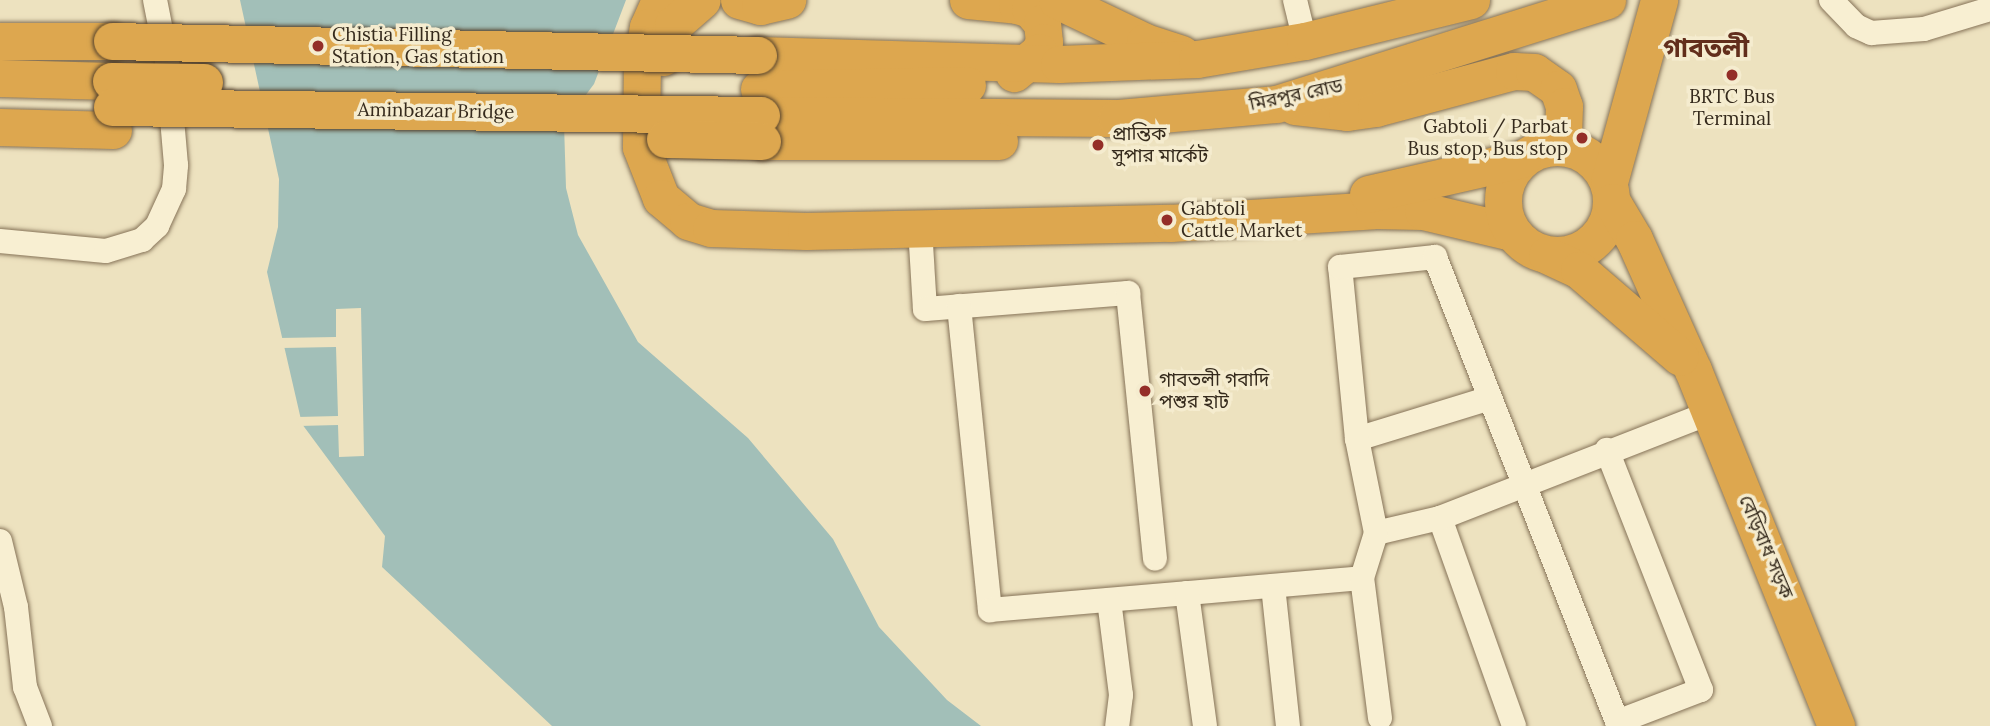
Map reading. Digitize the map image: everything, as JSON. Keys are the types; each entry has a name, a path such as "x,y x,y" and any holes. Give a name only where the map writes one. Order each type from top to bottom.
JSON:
{"highway":[{"path":"660,0 648,27 639,117 641,147 661,198 688,220 711,228 920,228 1170,223 1374,209 1423,211 1512,232"},
{"path":"702,0 683,12 665,43 659,127 664,150 682,184 708,208 727,216 1254,207 1339,200 1522,159 1556,146 1563,135 1564,106 1558,89 1534,72 1514,71 1347,112 1276,103"},
{"path":"739,0 760,6 787,0"},
{"path":"0,41 112,41 760,100 1137,76 1197,59 1305,41 1471,0"},
{"name":"মিরপুর রোড","path":"760,100 1117,118 1276,103 1608,0"},
{"path":"1522,159 1505,186 1505,218 1512,232 1534,250 1547,254 1566,254 1591,243 1608,221 1610,192 1659,0"},
{"path":"995,84 1028,64 1044,42 1042,23 1030,9 998,1"},
{"path":"1067,1 1145,42 1197,59"},
{"path":"760,100 1028,64 1197,59"},
{"path":"0,78 112,106"},
{"name":"Aminbazar Bridge","path":"112,106 760,100"},
{"path":"0,105 112,106"},
{"path":"0,127 112,106"},
{"path":"1556,146 1588,156 1610,192"},
{"name":"বেড়িবাধ সড়ক","path":"1610,192 1693,370 1836,726"},
{"name":"বেড়িবাধ সড়ক","path":"1547,254 1606,292 1693,370"}],"street":[{"path":"0,241 106,251 142,240 157,226 174,190 176,165 167,61 155,0"},
{"path":"1295,0 1305,41"},
{"path":"1831,0 1856,26 1871,33 1924,29 1990,9"},
{"path":"920,228 925,309 1128,293 1155,559"},
{"path":"1380,718 1362,579 1376,533 1357,439 1340,267 1435,257 1487,399 1617,723 1659,717 1701,690 1607,450"},
{"path":"959,306 990,610 1362,579"},
{"path":"1357,439 1487,399"},
{"path":"1376,533 1440,519 1607,450 1710,412"},
{"path":"1440,519 1514,726"},
{"path":"0,541 16,607 25,687 40,726"},
{"path":"1273,586 1287,726"},
{"path":"1187,593 1205,726"},
{"path":"1109,600 1121,695 1117,726"}],"water":[{"path":"240,0 626,0 594,84 564,124 566,188 578,235 638,342 748,438 833,539 879,627 947,700 981,726 552,726 382,567 385,536 302,424 267,272 278,227 279,179"}],"pier":[{"path":"361,308 364,456 339,457 338,425 299,426 297,417 338,416 336,347 281,348 279,338 336,337 336,309"}],"place":[{"name":"Chistia Filling Station, Gas station","path":"318,46"},
{"name":"BRTC Bus Terminal","path":"1732,75"},
{"name":"Gabtoli / Parbat Bus stop, Bus stop","path":"1582,138"},
{"name":"প্রান্তিক সুপার মার্কেট","path":"1098,145"},
{"name":"Gabtoli Cattle Market","path":"1167,220"},
{"name":"গাবতলী গবাদি পশুর হাট","path":"1145,391"}],"district":[{"name":"গাবতলী","path":"1706,48"}]}
